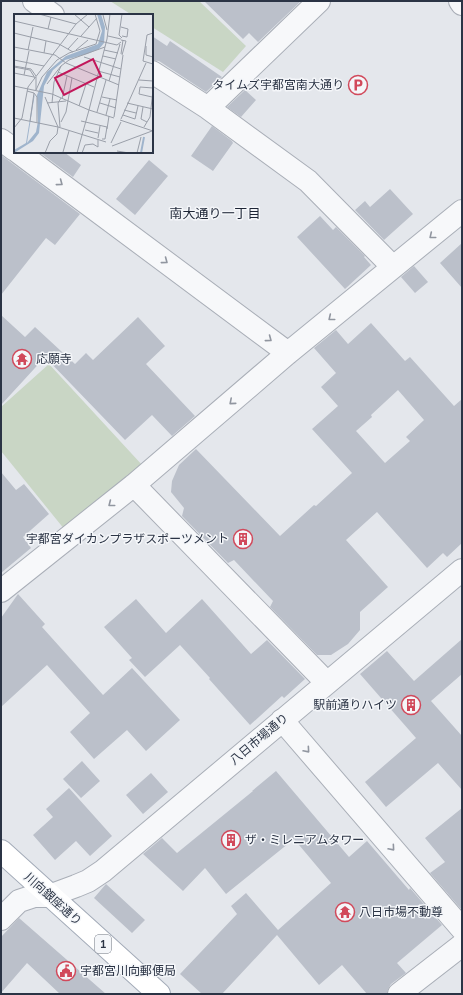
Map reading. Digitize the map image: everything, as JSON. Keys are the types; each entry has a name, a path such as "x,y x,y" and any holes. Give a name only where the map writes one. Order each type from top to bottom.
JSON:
{"main road":[{"name":"川向銀座通り","path":"1,851 157,993"}],"street":[{"path":"34,1 51,14"},
{"path":"208,108 319,1"},
{"path":"153,73 208,108 308,181 393,267"},
{"path":"1,140 14,149"},
{"path":"21,153 42,159 288,353"},
{"path":"2,588 134,485 288,353 462,211"},
{"path":"134,485 326,683"},
{"name":"八日市場通り","path":"1,919 19,901 34,896 49,896 88,881 103,870 462,570"},
{"path":"282,720 462,929"},
{"path":"399,994 462,946"}],"green space":[{"path":"110,1 199,1 246,46 223,72 153,28 153,14 130,14"},
{"path":"49,364 143,466 65,530 1,451 1,407"}],"building":[{"path":"204,1 301,1 258,42 249,33 243,39"},
{"path":"153,37 167,46 170,41 222,77 206,92 159,61 153,60"},
{"path":"245,90 256,100 241,117 227,107"},
{"path":"212,126 233,143 213,171 191,156"},
{"path":"40,153 65,153 81,165 73,177"},
{"path":"1,155 80,214 55,245 46,238 1,295"},
{"path":"149,160 168,176 135,215 116,199"},
{"path":"390,189 413,214 384,240 355,210 365,201 370,207"},
{"path":"320,216 333,230 336,227 365,256 364,257 371,265 345,289 297,237"},
{"path":"462,243 462,288 440,263"},
{"path":"414,266 428,282 415,293 401,277"},
{"path":"1,315 25,337 35,327 75,364 86,353 93,360 138,317 165,346 146,364 195,416 172,436 152,415 125,440 45,357 1,405"},
{"path":"371,323 405,361 410,357 454,406 462,399 462,543 447,557 443,553 427,568 377,512 346,540 388,587 360,612 360,630 348,644 331,655 317,655 270,607 273,601 234,560 228,563 182,516 184,508 171,492 172,481 179,465 196,449 280,536 352,473 312,429 338,406 321,387 336,373 314,348 336,330 348,344","holes":["398,390 424,420 406,437 410,441 385,463 356,431"]},
{"path":"1,472 16,490 24,484 49,514 23,537 31,548 1,573"},
{"path":"18,594 45,624 42,627 103,695 132,668 180,720 146,751 127,730 94,759 70,732 90,713 47,665 1,707 1,618"},
{"path":"136,599 166,633 202,599 251,654 267,640 305,679 284,698 282,696 250,725 180,645 145,677 129,660 132,658 104,627"},
{"path":"462,639 462,674 431,701 462,736 462,790 438,763 386,807 365,782 416,738 360,674 387,651 414,681"},
{"path":"82,761 100,781 81,798 63,779"},
{"path":"276,771 349,857 367,841 409,890 410,888 442,925 397,963 406,973 391,984 387,994 367,994 342,965 319,985 277,935 222,994 202,994 180,974 237,914 231,906 246,893 278,930 331,883 294,839 226,894 205,868 183,891 143,854 162,838 177,853"},
{"path":"151,773 168,792 143,814 126,795"},
{"path":"69,788 112,836 90,856 76,841 55,860 33,835 53,817 46,809"},
{"path":"462,808 461,909 430,873 445,862 425,838"},
{"path":"106,884 145,920 132,933 94,898"},
{"path":"19,918 106,994 60,994 27,963 1,993 1,937"}],"place":[{"name":"タイムズ宇都宮南大通り","path":"358,85"},
{"name":"応願寺","path":"22,359"},
{"name":"宇都宮ダイカンプラザスポーツメント","path":"243,539"},
{"name":"駅前通りハイツ","path":"411,705"},
{"name":"ザ・ミレニアムタワー","path":"231,840"},
{"name":"八日市場不動尊","path":"345,912"},
{"name":"宇都宮川向郵便局","path":"66,971"}],"district":[{"name":"南大通り一丁目","path":"215,213"}]}
